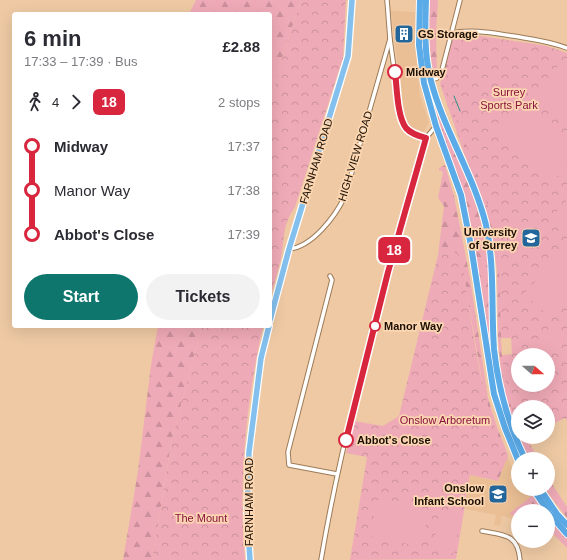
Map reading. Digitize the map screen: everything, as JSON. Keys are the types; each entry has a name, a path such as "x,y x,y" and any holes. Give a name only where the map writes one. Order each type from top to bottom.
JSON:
{"highway":[{"path":"420,0 419,45 424,82 436,126 461,195 471,246 494,394 503,423 515,452"},
{"path":"426,0 426,46 431,81 440,108 471,181 485,224 490,245 494,348 497,370 507,414 522,452"},
{"path":"545,496 557,514 567,525"},
{"path":"555,519 567,534"}],"main road":[{"name":"FARNHAM ROAD","path":"272,313 289,249 348,56 352,0"},
{"name":"FARNHAM ROAD","path":"250,560 247,515 249,452 261,358 268,328"}],"street":[{"name":"HIGH VIEW ROAD","path":"387,0 390,39 402,119 404,124 411,132 426,138"},
{"path":"424,82 431,81 441,74 460,0"},
{"path":"451,33 460,31 484,31 547,41 567,48"},
{"name":"HIGH VIEW ROAD","path":"289,249 298,247 316,235 339,208 345,196 390,39"},
{"path":"385,57 393,58"},
{"path":"321,560 337,474 388,272 426,138 436,126"},
{"path":"330,276 332,280 288,452 289,465 337,474"},
{"path":"482,531 503,535 513,540 517,545 520,560"}],"shaded area":[{"path":"391,11 415,12 415,46 420,96 429,122 423,133 410,128 403,114 398,83 399,76"},
{"name":"Onslow Infant School","path":"508,458 511,465 511,496 531,496 533,499 527,504 511,504 511,518 502,516 500,526 494,525 496,515 465,509 470,475 494,480"}],"green space":[{"path":"196,0 301,0 284,52 272,97 272,12 190,12"},
{"path":"301,0 346,0 343,58 295,207 286,226 281,258 272,291 272,97 284,52"},
{"path":"430,0 438,0 436,32 437,74 434,73 430,46"},
{"name":"Surrey Sports Park","path":"468,34 547,46 567,53 567,420 564,418 555,423 555,400 511,400 511,405 507,391 502,355 511,354 511,392 555,392 555,348 512,348 511,338 501,338 499,269 493,227 476,171 443,85 458,35"},
{"path":"453,35 459,35 489,191 511,338 501,338 502,355 514,400 511,400 511,415 501,374 498,335 497,271 489,220 440,84"},
{"path":"562,62 567,67 567,125 533,95"},
{"path":"527,101 567,137 567,165 552,182 498,133"},
{"path":"435,107 437,107 452,143 446,146"},
{"path":"452,143 472,193 486,245 490,280 491,315 483,310 475,252 464,195 446,146"},
{"path":"445,165 454,196 470,278 488,398 508,455 498,481 493,480 500,461 489,420 459,257 456,253 438,255 444,206 438,198 443,172 439,170 439,168"},
{"path":"567,200 567,230 552,217"},
{"path":"562,251 567,255 567,298 550,317 524,294"},
{"name":"Onslow Arboretum","path":"456,253 461,261 464,272 475,344 485,395 496,432 508,458 494,480 470,475 456,559 350,560 367,457 346,453 354,421 383,426 399,416 438,255"},
{"path":"483,310 491,315 508,423 506,424 495,382"},
{"path":"550,327 564,339 554,348 536,348 534,346 540,339 542,340 546,336 544,334"},
{"path":"158,328 201,328 172,439 152,560 123,560 138,471 151,365"},
{"name":"The Mount","path":"201,328 263,328 252,384 245,442 242,501 245,560 152,560 172,439"},
{"path":"522,444 530,444 534,452 526,452"},
{"path":"555,489 567,507 567,518 550,496 555,496"},
{"path":"532,496 538,504 522,504"},
{"path":"377,500 429,510 421,547 370,536"},
{"path":"440,512 461,515 454,553 433,549"},
{"path":"555,525 567,539 567,548 555,536"}],"waterway":[{"path":"454,96 460,111"}],"bus line":[{"name":"18","path":"346,440 388,272 426,138 411,132 404,124 400,112 395,72"}],"place":[{"name":"GS Storage","path":"404,34"},
{"name":"Midway","path":"395,72"},
{"name":"University of Surrey","path":"531,238"},
{"name":"Manor Way","path":"375,326"},
{"name":"Abbot's Close","path":"346,440"},
{"name":"Onslow Infant School","path":"498,494"}]}
